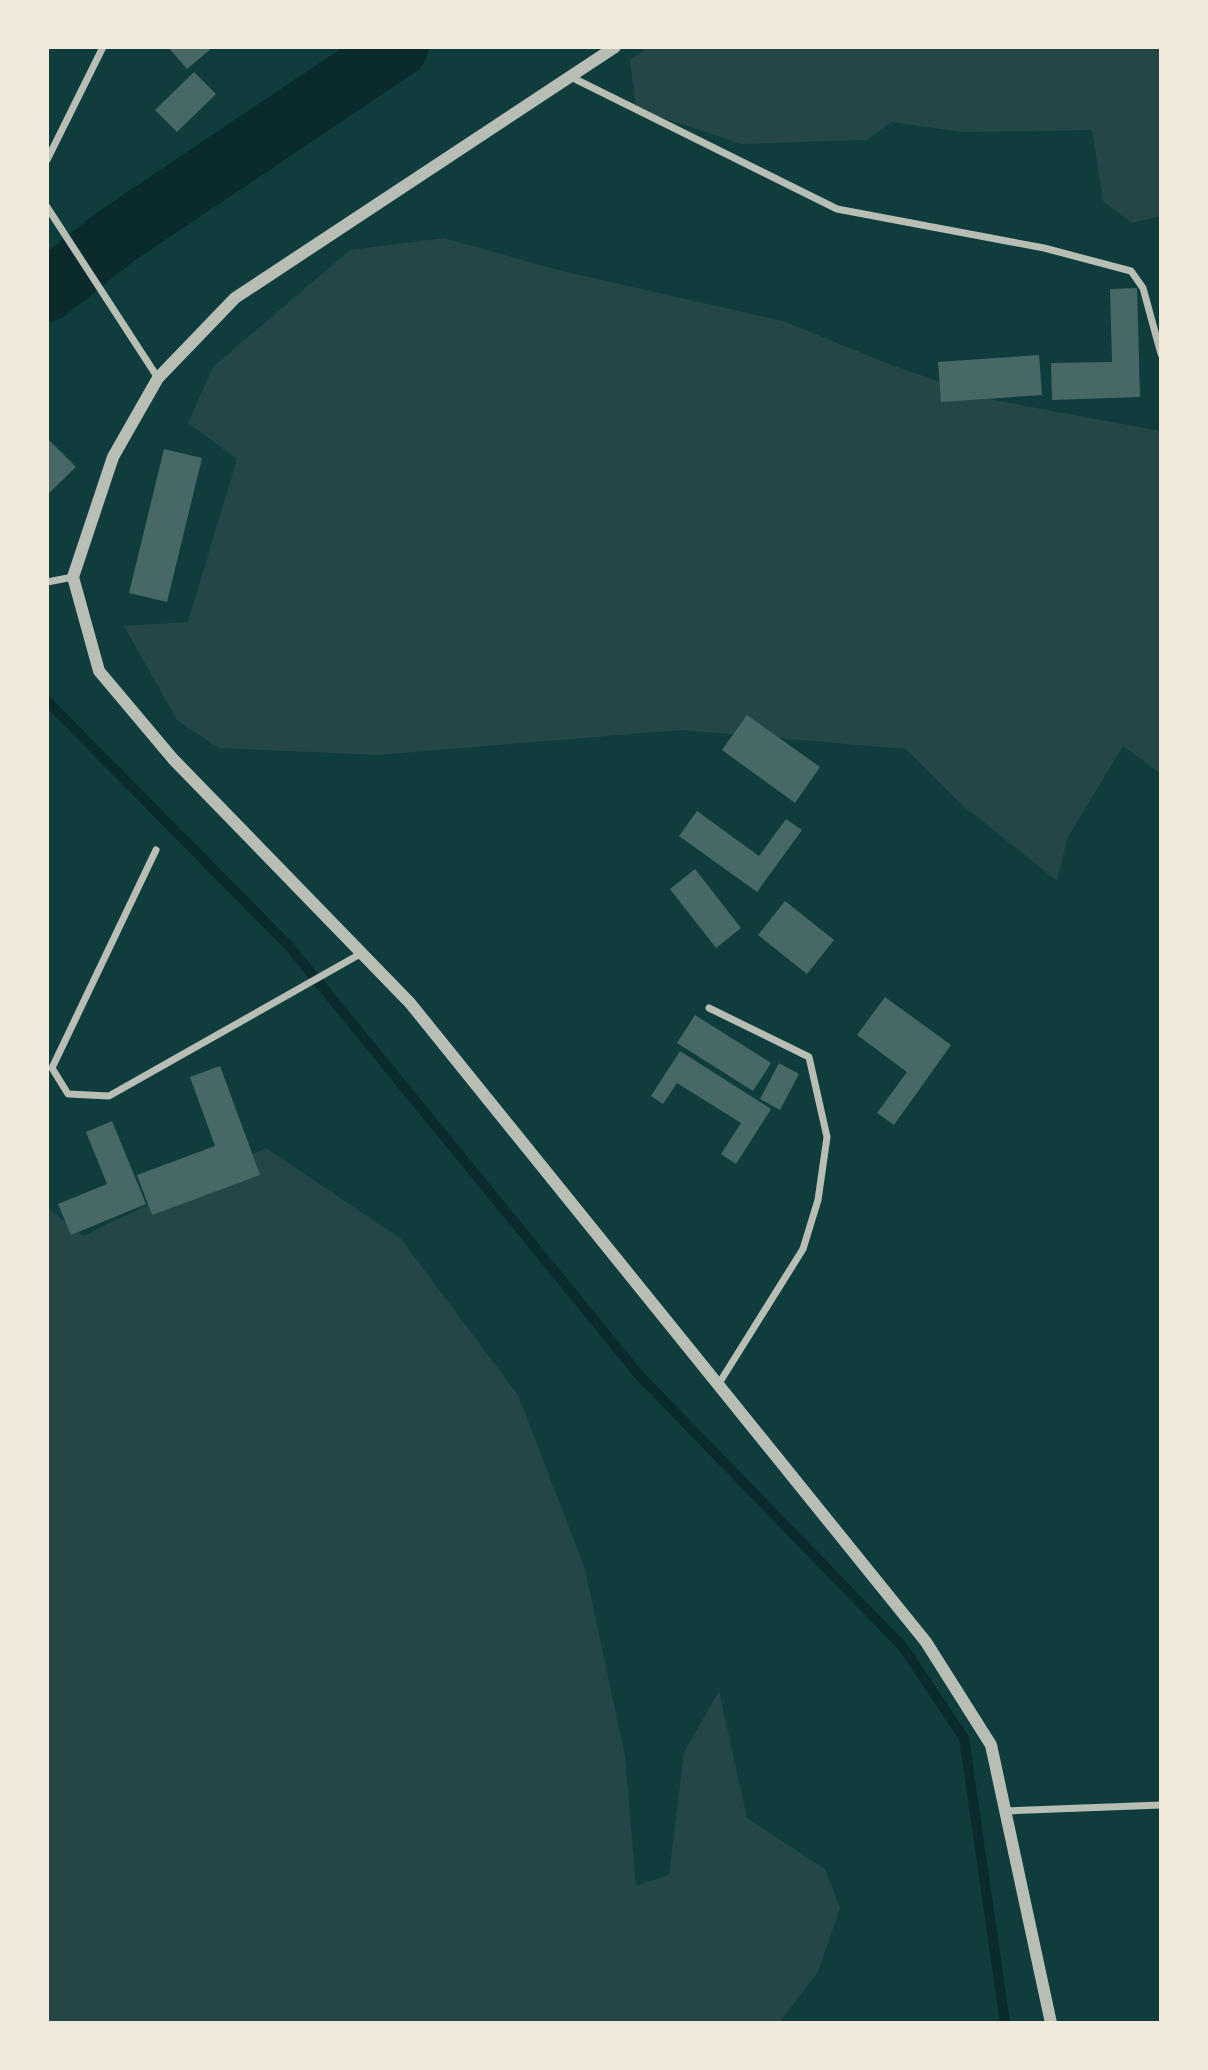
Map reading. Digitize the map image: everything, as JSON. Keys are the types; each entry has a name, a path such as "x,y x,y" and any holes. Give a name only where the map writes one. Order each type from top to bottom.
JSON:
{"street":[{"path":"47,160 103,47"},
{"path":"615,47 235,298 158,378 113,457 73,577 99,671 173,759 410,1003 926,1642 991,1745 1051,2023"},
{"path":"571,76 837,209 1044,248 1131,271 1143,288 1161,354"},
{"path":"47,207 158,378"},
{"path":"47,582 73,577"},
{"path":"156,850 52,1068 68,1094 109,1096 362,953"},
{"path":"709,1008 809,1058 827,1137 818,1200 803,1249 718,1385"},
{"path":"1005,1811 1161,1805"}],"shaded area":[{"path":"648,47 1161,47 1161,216 1132,223 1103,201 1092,130 963,132 891,122 867,140 742,144 636,109 630,60"},
{"path":"444,238 562,271 783,321 894,366 993,400 1161,431 1161,774 1123,746 1068,837 1057,881 962,805 906,749 681,730 378,755 219,748 177,720 124,626 188,622 237,459 188,423 213,367 350,250"},
{"path":"266,1148 401,1239 518,1395 585,1569 625,1756 636,1886 669,1875 684,1752 719,1691 747,1818 825,1869 840,1908 818,1972 779,2023 47,2023 47,1207 83,1236"}],"building":[{"path":"168,47 213,47 187,69"},
{"path":"194,72 216,94 177,132 155,110"},
{"path":"1137,288 1140,397 1052,400 1051,363 1112,362 1110,289"},
{"path":"1039,355 1042,395 941,402 938,362"},
{"path":"47,438 76,467 47,495"},
{"path":"164,449 202,458 167,602 129,593"},
{"path":"747,715 820,767 795,803 722,750"},
{"path":"697,811 759,856 786,819 802,830 757,892 679,836"},
{"path":"695,869 741,928 716,948 670,889"},
{"path":"785,901 834,940 807,974 758,935"},
{"path":"885,997 951,1045 894,1125 877,1113 907,1072 857,1035"},
{"path":"695,1015 771,1063 753,1091 677,1043"},
{"path":"680,1051 771,1109 736,1164 721,1154 741,1123 677,1083 663,1104 651,1096"},
{"path":"779,1063 799,1074 780,1110 760,1099"},
{"path":"220,1066 260,1175 152,1215 137,1175 215,1146 190,1077"},
{"path":"112,1121 146,1204 71,1235 58,1204 107,1184 86,1132"}],"waterway":[{"path":"47,291 115,237 398,47"},
{"path":"47,701 289,946 640,1376 903,1647 964,1738 1005,2023"}]}
